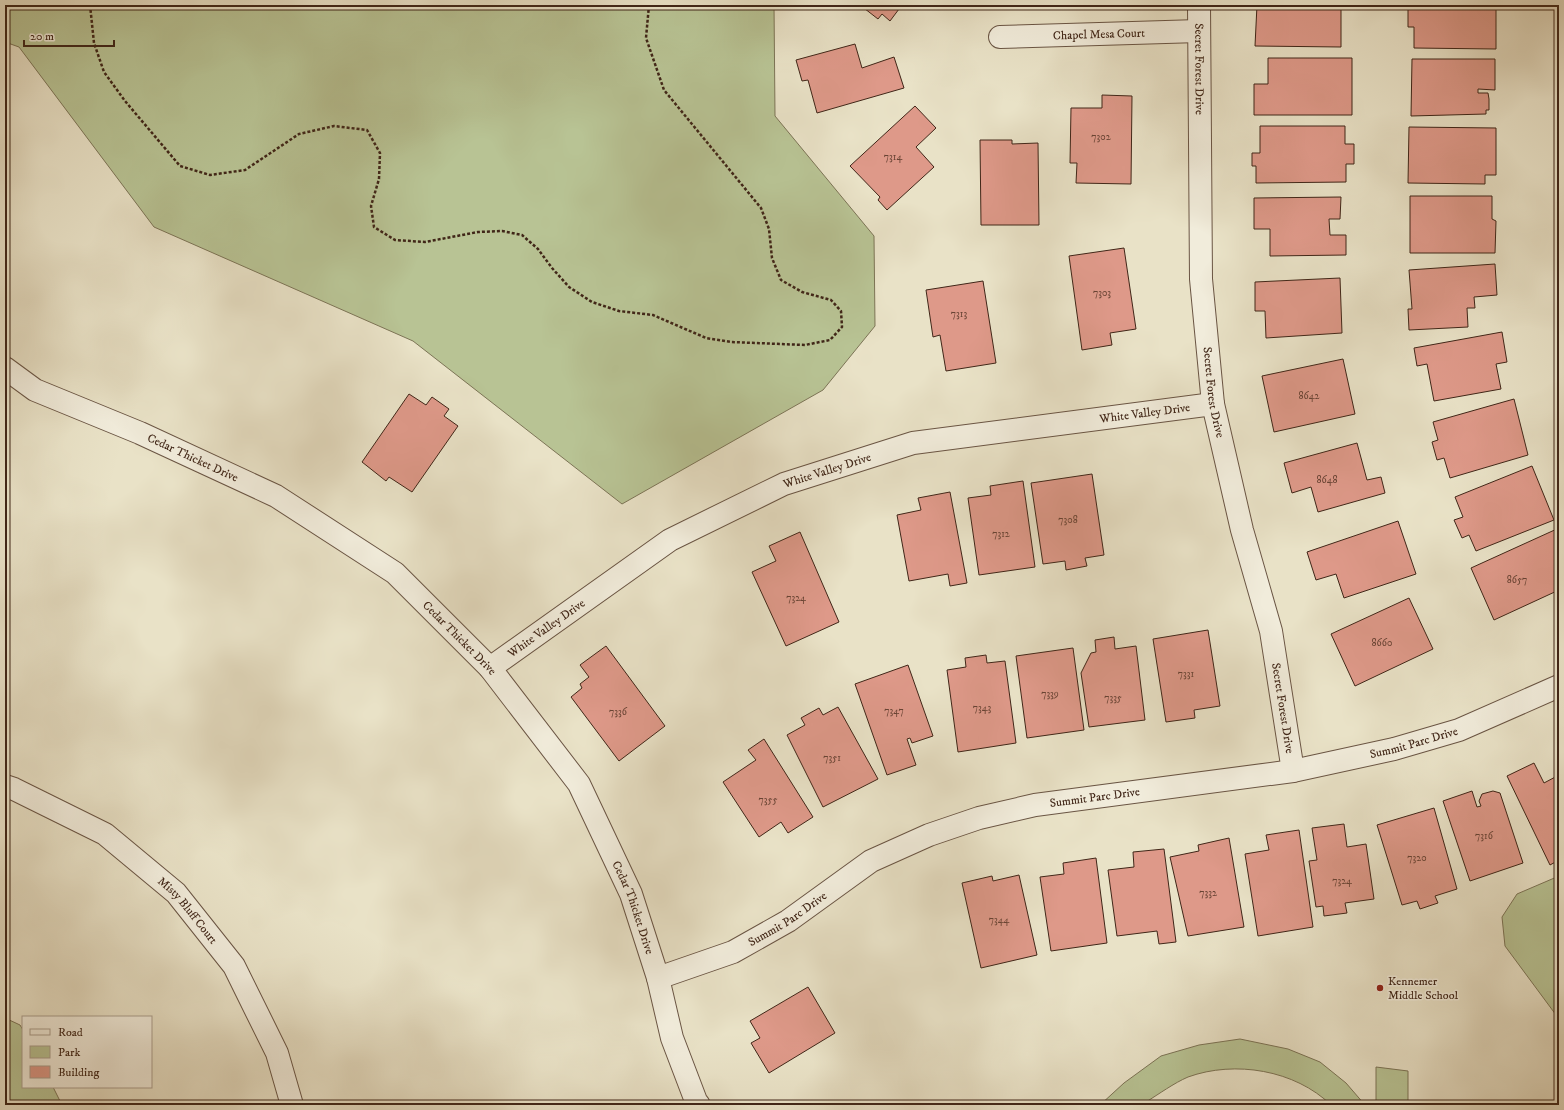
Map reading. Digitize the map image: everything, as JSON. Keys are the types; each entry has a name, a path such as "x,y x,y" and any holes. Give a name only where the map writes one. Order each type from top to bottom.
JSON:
{"street":[{"name":"Secret Forest Drive","path":"1199,5 1201,279 1213,404 1242,530 1271,631 1293,771"},
{"name":"Chapel Mesa Court","path":"1000,37 1199,31"},
{"name":"Cedar Thicket Drive","path":"5,368 35,390 140,433 276,496 395,573 490,668 578,784 631,894 658,978 672,1038 696,1101 699,1105"},
{"name":"White Valley Drive","path":"490,668 670,540 784,484 913,442 1213,404"},
{"name":"Summit Parc Drive","path":"658,978 732,952 788,921 871,861 929,835 972,821 1035,805 1293,771 1394,749 1459,730 1518,706 1559,686"},
{"name":"Misty Bluff Court","path":"5,786 105,834 176,893 234,966 277,1053 292,1105"}],"path":[{"path":"90,5 94,43 104,72 125,101 180,166 210,175 244,170 299,134 334,126 366,130 380,153 379,180 371,206 374,227 395,240 425,242 478,232 502,231 522,235 538,249 569,287 592,302 619,311 653,315 706,338 731,342 805,345 830,340 842,327 842,311 831,300 802,292 781,280 772,258 769,229 761,208 664,90 646,38 649,5"}],"green space":[{"path":"5,5 774,5 775,116 874,236 875,326 823,390 622,504 413,341 154,227 19,47 5,42"},
{"path":"1559,876 1559,1019 1505,946 1502,917 1517,894"},
{"path":"5,1018 20,1025 22,1028 22,1088 54,1088 62,1105 5,1105"},
{"path":"1240,1039 1288,1049 1320,1062 1346,1083 1365,1105 1331,1105 1300,1083 1282,1076 1244,1069 1225,1069 1188,1077 1177,1082 1143,1105 1100,1105 1124,1083 1161,1056 1199,1045"},
{"path":"1376,1067 1408,1071 1408,1105 1376,1105"}],"building":[{"path":"860,5 902,5 890,21 882,14 878,19"},
{"path":"1257,5 1341,5 1341,47 1255,46"},
{"path":"1416,5 1496,5 1496,49 1414,48 1414,27 1408,27 1408,7 1416,8"},
{"path":"855,44 862,68 894,57 904,88 817,113 808,80 802,81 796,60"},
{"path":"1268,58 1352,58 1352,115 1254,115 1254,84 1268,84"},
{"path":"1412,59 1495,59 1495,90 1478,89 1478,93 1488,93 1489,110 1486,110 1486,114 1411,116"},
{"path":"1102,95 1132,96 1131,184 1076,183 1077,163 1070,163 1071,108 1102,108"},
{"path":"915,106 936,128 916,147 934,167 887,210 878,200 880,197 850,166"},
{"path":"1260,126 1345,126 1345,144 1354,144 1354,164 1346,164 1346,182 1256,183 1256,166 1252,166 1252,153 1260,153"},
{"path":"1409,127 1496,128 1496,175 1485,175 1485,184 1408,183"},
{"path":"980,140 1012,140 1012,144 1038,143 1039,225 981,225"},
{"path":"1410,196 1492,196 1492,219 1496,221 1495,253 1410,253"},
{"path":"1341,197 1340,219 1329,219 1330,235 1346,235 1346,255 1270,256 1270,229 1254,229 1254,198"},
{"path":"1124,248 1136,329 1110,333 1112,345 1082,350 1069,256"},
{"path":"1495,264 1497,295 1474,297 1475,308 1467,308 1468,327 1409,330 1408,309 1412,309 1409,270"},
{"path":"1340,278 1342,333 1266,338 1265,311 1255,311 1255,282"},
{"path":"983,281 996,363 946,371 940,335 933,337 926,290"},
{"path":"1502,332 1507,362 1496,364 1501,389 1434,401 1427,364 1417,366 1414,348"},
{"path":"1343,359 1355,414 1274,432 1262,376"},
{"path":"409,394 426,405 432,397 449,409 444,416 458,426 412,492 389,477 386,481 362,462"},
{"path":"1514,399 1528,455 1450,478 1444,458 1437,460 1432,442 1438,440 1433,422"},
{"path":"1357,443 1367,480 1381,477 1385,493 1318,512 1311,487 1292,493 1284,463"},
{"path":"1532,466 1554,520 1476,551 1469,535 1462,538 1454,520 1463,517 1455,497"},
{"path":"1092,474 1104,555 1085,558 1087,566 1066,570 1065,561 1043,564 1031,483"},
{"path":"1023,481 1035,567 979,575 968,498 991,495 990,486"},
{"path":"950,492 967,583 950,586 948,574 909,581 897,515 921,510 918,498"},
{"path":"1398,521 1416,574 1344,598 1336,574 1316,580 1307,552"},
{"path":"1559,528 1559,590 1494,620 1471,568"},
{"path":"800,532 839,622 786,646 752,572 776,561 769,546"},
{"path":"1409,598 1433,649 1355,686 1331,634"},
{"path":"1208,630 1220,706 1194,710 1195,718 1166,722 1153,639"},
{"path":"1114,637 1115,649 1136,646 1145,720 1089,727 1081,673 1091,653 1096,652 1095,640"},
{"path":"606,646 665,726 619,761 571,697 582,688 580,684 589,677 580,665"},
{"path":"1073,648 1084,730 1027,738 1016,656"},
{"path":"986,655 987,663 1005,661 1016,743 958,752 947,670 966,667 965,658"},
{"path":"908,665 933,736 912,743 910,738 907,739 916,765 887,775 855,684"},
{"path":"838,707 878,779 823,807 787,735 805,725 801,718 819,708 823,715"},
{"path":"764,739 813,817 788,833 781,822 759,837 723,782 756,760 748,750"},
{"path":"1534,763 1544,783 1559,775 1559,860 1550,865 1507,776"},
{"path":"1472,791 1477,807 1481,806 1479,801 1482,794 1493,791 1500,793 1523,863 1470,881 1443,801"},
{"path":"1434,808 1457,889 1435,896 1438,903 1420,909 1417,901 1402,905 1377,825"},
{"path":"1344,824 1347,847 1366,844 1374,899 1345,903 1347,913 1324,916 1323,906 1316,907 1309,861 1317,860 1312,828"},
{"path":"1299,830 1313,927 1258,936 1245,854 1269,850 1266,835"},
{"path":"1229,838 1244,927 1188,936 1170,857 1199,851 1198,845"},
{"path":"1164,849 1176,942 1159,944 1157,931 1117,936 1108,870 1134,867 1133,852"},
{"path":"1096,858 1107,943 1051,951 1040,877 1064,874 1063,863"},
{"path":"1019,875 1037,955 981,968 962,883 992,876 993,881"},
{"path":"808,987 835,1033 769,1073 751,1043 760,1038 750,1021"}],"place":[{"name":"Kennemer Middle School","path":"1380,988"}]}
